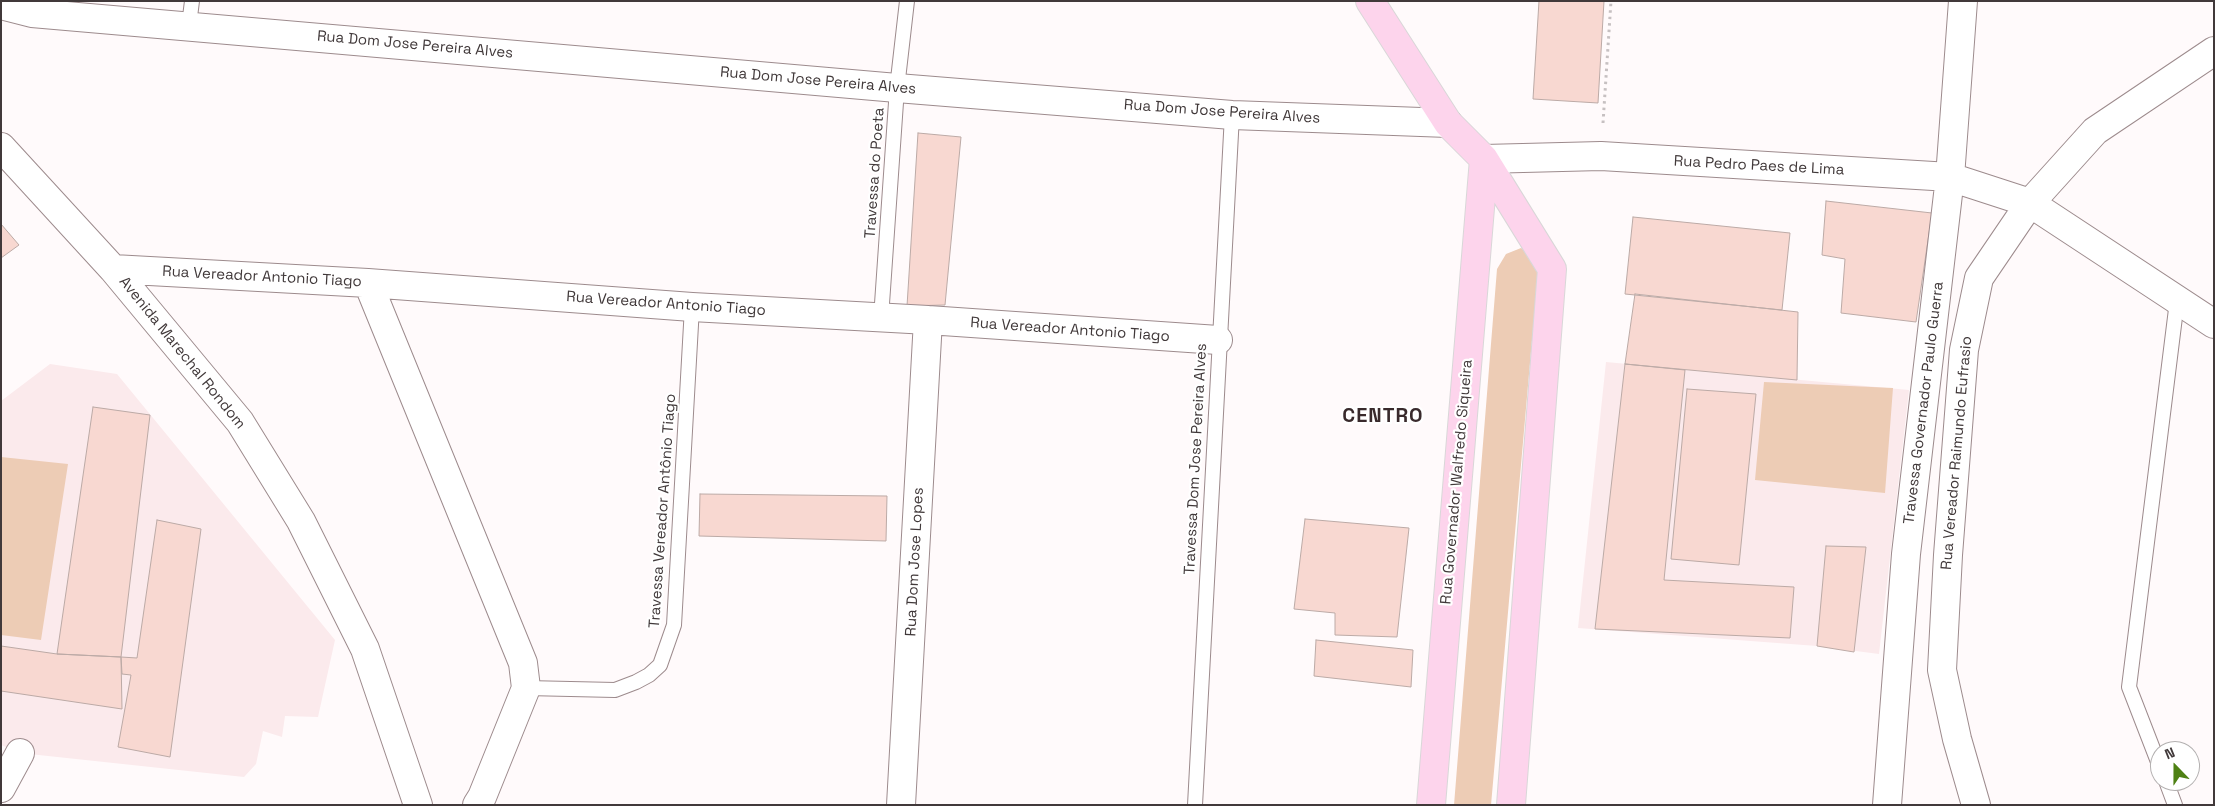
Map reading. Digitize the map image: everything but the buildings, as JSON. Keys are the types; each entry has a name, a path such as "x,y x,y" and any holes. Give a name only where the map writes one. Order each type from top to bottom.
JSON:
{"main road":[{"path":"1370,1 1448,123 1484,159 1552,269 1511,805"},
{"name":"Rua Governador Walfredo Siqueira","path":"1431,805 1484,159"}],"street":[{"name":"Travessa Governador Paulo Guerra","path":"1887,805 1906,554 1950,177 1964,1"},
{"name":"Rua Dom Jose Pereira Alves","path":"1,5 32,13 190,13 897,88 1232,115 1448,123"},
{"name":"Rua Vereador Raimundo Eufrasio","path":"1976,805 1957,739 1942,670 1948,555 1964,350 1979,278 2030,203 2095,131 2214,52"},
{"name":"Avenida Marechal Rondom","path":"1,147 113,270 240,422 301,521 365,649 418,805"},
{"name":"Rua Pedro Paes de Lima","path":"1484,159 1601,156 1950,177 2030,203 2214,324"},
{"name":"Rua Vereador Antonio Tiago","path":"113,270 368,283 1218,340"},
{"path":"368,283 523,663 526,688 482,797 477,805"},
{"name":"Rua Dom Jose Lopes","path":"901,805 928,320"},
{"path":"1906,554 1948,555"},
{"path":"1,788 20,753"}],"lane":[{"name":"Travessa do Poeta","path":"881,318 897,88 907,1"},
{"name":"Travessa Dom Jose Pereira Alves","path":"1195,805 1218,340 1232,115"},
{"path":"2150,741 2129,687 2177,301"},
{"name":"Travessa Vereador Antônio Tiago","path":"526,688 615,690 636,682 660,665 674,625 692,306"},
{"path":"2170,791 2175,805"}],"path":[{"path":"1601,156 1611,1"}],"shaded area":[{"path":"1521,248 1533,255 1538,272 1491,805 1454,805 1497,269 1506,254"},
{"path":"1606,362 1909,390 1879,654 1817,646 1578,628"},
{"path":"50,364 117,374 335,640 318,717 285,716 282,737 263,731 256,764 244,777 20,753 1,745 1,401"},
{"path":"1764,382 1893,388 1885,493 1755,480"},
{"path":"1,457 68,464 41,640 1,635"}],"district":[{"name":"CENTRO","path":"1383,417"}]}
